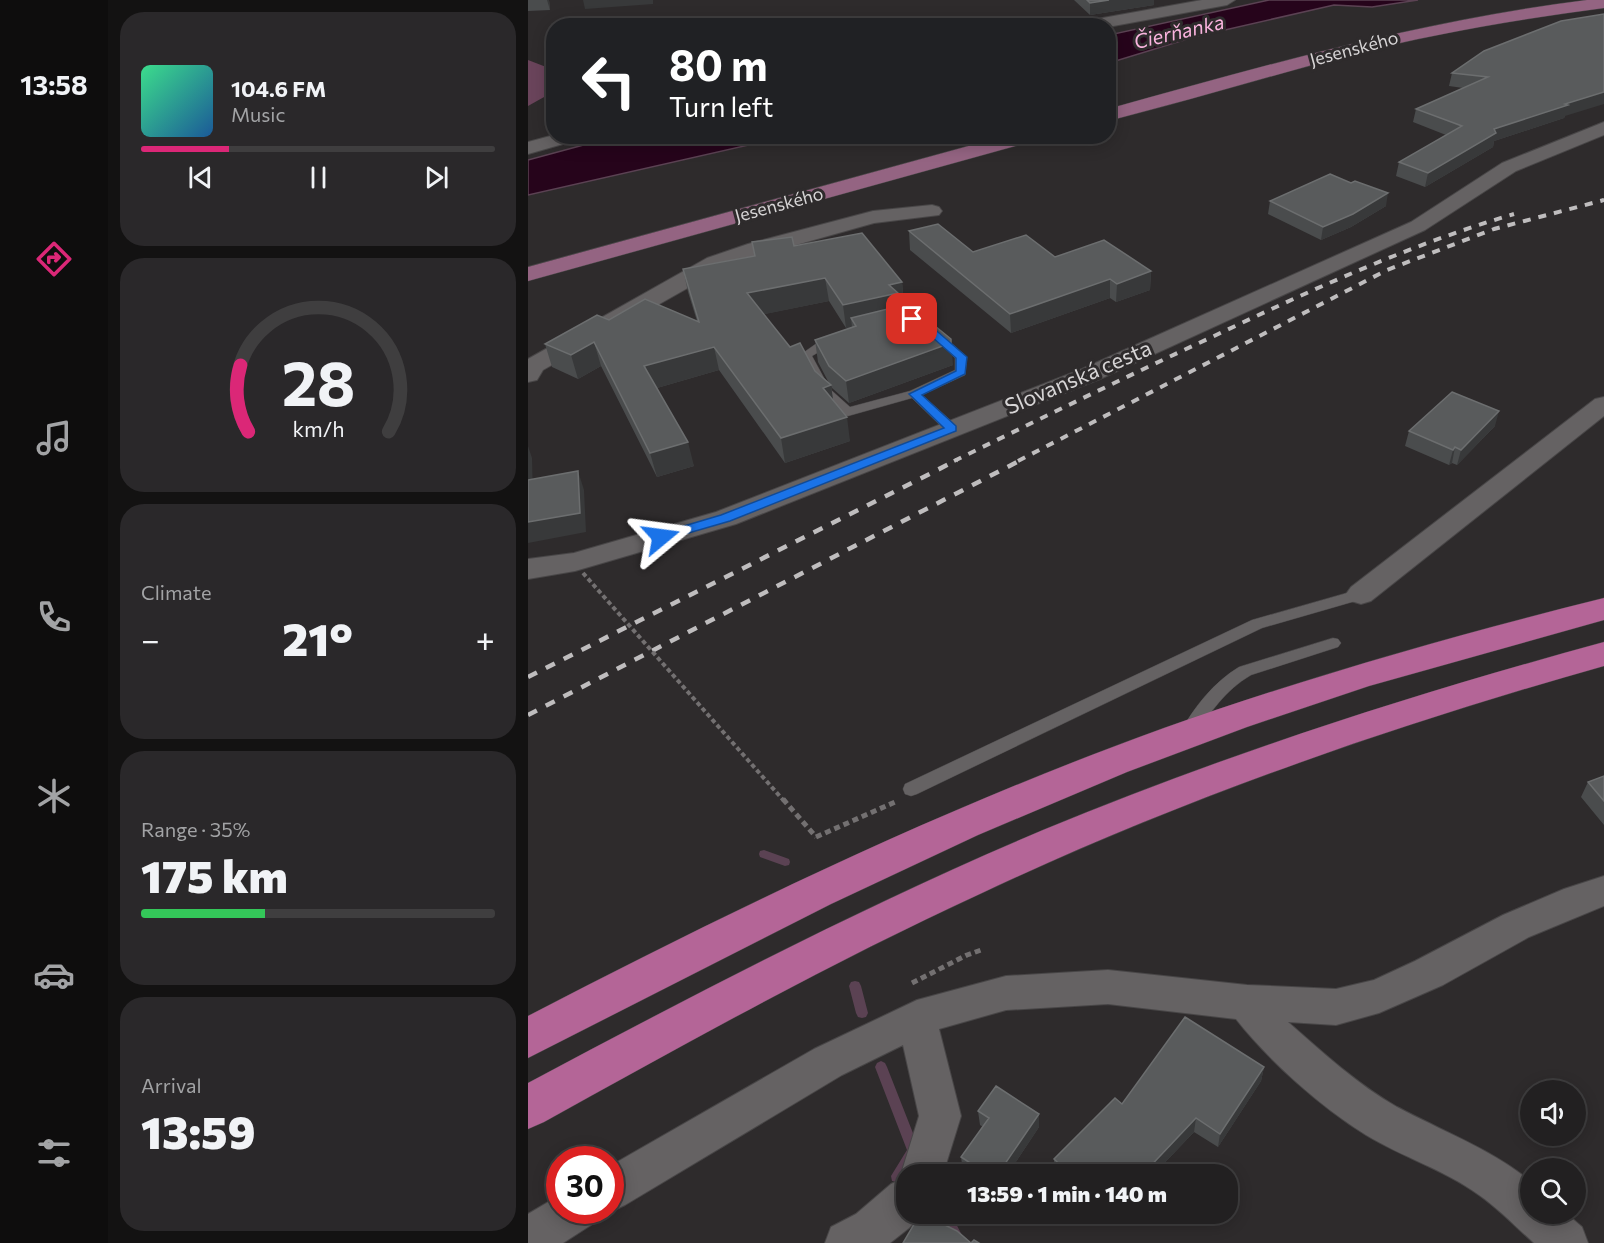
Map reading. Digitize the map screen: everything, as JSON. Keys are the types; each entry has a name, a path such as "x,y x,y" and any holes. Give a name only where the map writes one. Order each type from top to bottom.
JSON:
{"highway":[{"path":"528,1038 680,957 862,870 1106,765 1374,671 1485,638 1604,609"},
{"path":"528,1107 694,1015 862,930 1060,842 1281,754 1510,679 1604,654"}],"main road":[{"name":"Jesenského","path":"1116,113 1418,32 1524,13 1604,3"},
{"name":"Jesenského","path":"528,274 1001,144"}],"street":[{"path":"1116,20 1227,0"},
{"name":"Slovanská cesta","path":"528,569 575,561 726,518 1091,374 1419,226 1509,167 1604,128"},
{"path":"528,148 546,143"},
{"path":"528,375 534,365 715,262 873,217 932,211"},
{"path":"1361,594 1604,404"},
{"path":"624,1182 828,1062 911,1002 1108,987 1247,1003 1336,1007 1379,996 1429,974 1516,927 1577,900 1604,891"},
{"path":"911,1002 940,1116 925,1164"},
{"path":"1247,1003 1278,1040 1323,1078 1380,1120 1494,1179 1520,1201"},
{"path":"847,1243 859,1238 896,1210"},
{"path":"528,1239 553,1224"},
{"path":"1546,1224 1566,1243"}],"lane":[{"path":"846,336 824,343 806,355 825,391 848,412 914,394 961,372 961,357 928,328"},
{"path":"914,394 952,429"},
{"path":"911,789 1257,624 1361,594"},
{"path":"1187,736 1209,701 1234,677 1245,671 1333,643"}],"path":[{"path":"583,573 816,837 895,802"},
{"path":"911,1002 967,955 984,949"}],"shaded area":[{"path":"528,60 546,67 546,96 528,106"}],"water":[{"name":"Čierňanka","path":"1269,0 1418,0 1372,7 1334,5 1194,37 1116,61 1116,33"},
{"path":"587,144 753,144 528,195 528,160"}],"building":[{"path":"1087,0 1109,0 1090,3"},
{"path":"1604,14 1604,92 1494,129 1496,133 1428,173 1399,162 1462,126 1416,109 1488,77 1452,73 1484,51 1561,21"},
{"path":"1330,174 1351,183 1355,181 1388,193 1353,214 1323,227 1270,201"},
{"path":"938,224 973,252 1026,235 1055,257 1104,240 1151,271 1117,284 1110,279 1010,314 909,231"},
{"path":"862,233 902,282 889,285 898,293 843,305 825,278 747,293 790,347 800,343 815,371 831,385 823,388 847,417 781,438 714,347 644,366 688,442 650,453 594,342 571,355 545,344 597,315 609,320 645,299 699,322 683,269 755,256 752,242 792,237 794,246"},
{"path":"908,304 951,339 951,343 846,381 829,366 815,340 856,326 851,318"},
{"path":"1452,392 1499,411 1461,450 1455,447 1453,450 1409,431"},
{"path":"578,471 580,513 528,522 528,480"},
{"path":"1604,776 1604,801 1588,782"},
{"path":"1185,1017 1264,1067 1220,1134 1196,1118 1152,1164 1059,1164 1054,1159 1115,1098 1122,1104"},
{"path":"996,1086 1039,1114 1005,1164 972,1164 961,1157 989,1118 978,1111"},
{"path":"914,1224 943,1224 957,1231 971,1243 903,1243"}],"waterway":[{"path":"764,854 785,862"},
{"path":"855,986 862,1013"},
{"path":"881,1067 914,1151 905,1164"},
{"path":"949,1224 959,1243"}],"railway":[{"path":"1018,461 1387,270 1494,229 1604,200 1601,201"},
{"path":"954,461 1147,367 1323,286 1398,254 1514,214"},
{"path":"528,677 957,460"},
{"path":"528,715 1021,460"}],"route":[{"path":"661,537 726,518 952,429 914,394 961,372 961,357 928,328 912,319"}]}
